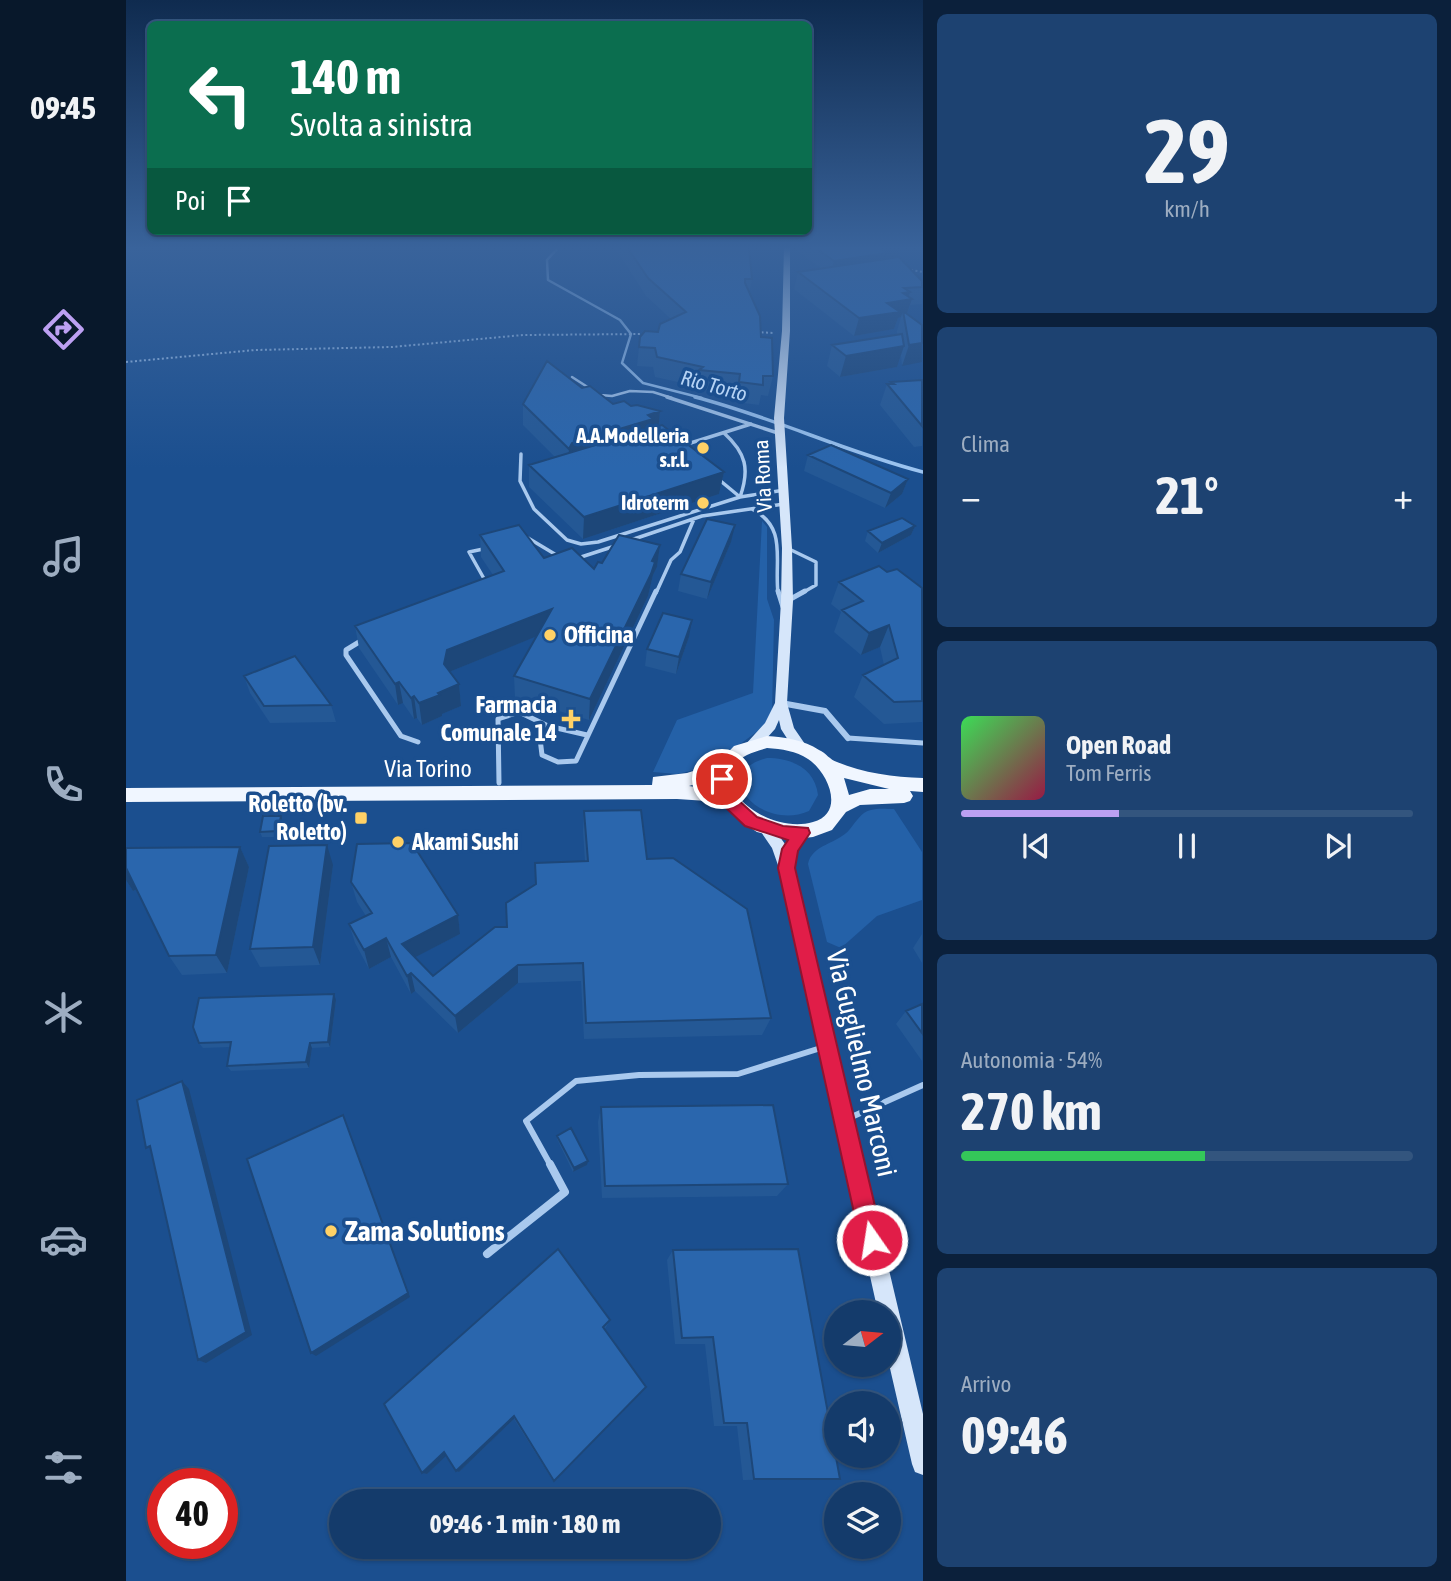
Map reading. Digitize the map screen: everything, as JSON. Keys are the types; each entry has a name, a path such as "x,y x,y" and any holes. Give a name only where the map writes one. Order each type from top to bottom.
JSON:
{"main road":[{"path":"922,785 868,780 828,766 800,747 776,743 752,745 739,750 724,768 724,790 729,801 744,817 766,829 782,833 802,833 819,828 832,819 840,807 853,799 868,795 922,796"},
{"path":"828,766 838,779 842,793 840,807"},
{"name":"Via Torino","path":"126,785 663,782 698,777 724,768"},
{"name":"Via Torino","path":"126,795 677,792 708,794 729,801"}],"street":[{"name":"Via Roma","path":"781,703 787,607 787,548 780,426 787,321"},
{"path":"781,703 825,711 848,738"},
{"path":"752,745 770,726 781,703"},
{"path":"781,703 788,729 800,747"},
{"name":"Via Guglielmo Marconi","path":"766,829 778,845 787,868 886,1300"},
{"path":"787,868 790,849 802,833"},
{"name":"Via Guglielmo Marconi","path":"901,1369 922,1464"}],"lane":[{"path":"572,377 600,396 630,391 653,392 751,424 780,426"},
{"path":"680,447 751,424"},
{"path":"724,433 739,445 747,463 748,477 740,497"},
{"path":"674,442 690,455"},
{"path":"521,454 520,481 534,509 567,540 581,544 598,542 740,497 785,490"},
{"path":"710,472 740,497"},
{"path":"574,559 694,519 784,504"},
{"path":"750,508 767,517 777,531 776,590 787,607 816,585 816,562 787,548"},
{"path":"499,783 498,719 510,711 532,715 538,722 542,755 547,760 565,764 576,761 671,560 680,552 694,519"},
{"path":"518,540 528,538 565,558"},
{"path":"487,591 487,584 469,552 499,545"},
{"path":"376,635 353,645 346,650 346,655 401,736 418,741"},
{"path":"538,722 587,735"},
{"path":"848,738 922,743"},
{"path":"486,1254 565,1192 526,1121 576,1081 639,1075 738,1074 827,1046"},
{"path":"844,1120 922,1085"}],"path":[{"path":"754,331 778,334 778,330 786,331"},
{"path":"126,362 255,350 392,347 523,335 654,334"}],"shaded area":[{"path":"762,521 767,527 767,599 774,620 772,714 762,728 721,758 699,769 677,774 653,772 677,720 753,693"},
{"path":"767,758 785,760 807,771 818,795 809,811 791,815 774,814 748,798 742,787 742,776 750,765"},
{"path":"894,809 922,852 922,900 877,916 841,948 827,942 808,864 810,857 845,834 867,811"}],"building":[{"path":"667,321 760,321 761,337 772,338 773,376 763,376 763,385 739,382 740,374 699,370 703,367 657,357 655,348 639,347 640,337 645,331 658,332 660,324"},
{"path":"905,321 916,321 922,325 922,343 909,345"},
{"path":"902,334 904,346 846,356 832,345"},
{"path":"547,361 582,388 590,386 613,404 624,401 631,406 660,411 648,415 653,419 572,443 569,449 523,404"},
{"path":"922,380 922,426 887,384"},
{"path":"662,425 724,472 584,517 529,465"},
{"path":"831,445 908,479 891,493 808,455"},
{"path":"902,518 915,526 882,543 868,531"},
{"path":"707,519 735,525 711,582 681,574"},
{"path":"519,525 544,558 572,548 594,569 598,562 602,563 619,535 660,545 652,561 655,562 651,574 590,699 514,676 552,609 447,650 444,664 459,684 419,703 414,696 411,698 399,682 395,684 355,626 504,571 480,535"},
{"path":"879,566 887,572 897,569 922,588 922,701 894,702 863,675 898,658 889,625 869,633 842,610 863,601 839,582"},
{"path":"663,613 692,620 679,657 647,649"},
{"path":"295,656 331,705 264,706 244,676"},
{"path":"641,810 647,859 673,858 747,909 771,1018 586,1023 583,963 518,965 455,1016 411,973 407,976 386,938 364,950 349,924 372,913 351,882 357,844 412,843 458,915 402,944 433,976 495,927 507,927 506,903 536,884 535,863 588,861 584,811"},
{"path":"263,816 281,816 278,831 260,832"},
{"path":"327,845 313,947 250,949 269,846"},
{"path":"240,847 216,955 169,956 126,868 126,848"},
{"path":"334,994 328,1042 310,1043 306,1062 227,1066 231,1042 199,1043 193,1027 199,998"},
{"path":"922,1004 922,1033 906,1011"},
{"path":"182,1081 246,1332 198,1360 150,1146 146,1148 137,1100"},
{"path":"773,1105 788,1184 605,1186 601,1107"},
{"name":"Zama Solutions","path":"343,1115 408,1293 311,1353 247,1159"},
{"path":"571,1128 588,1161 574,1168 557,1136"},
{"path":"558,1249 610,1320 603,1327 646,1387 554,1481 514,1416 456,1471 444,1452 422,1473 384,1404"},
{"path":"798,1249 824,1391 824,1468 838,1468 840,1479 754,1479 747,1423 724,1423 713,1337 682,1338 673,1250"}],"waterway":[{"name":"Rio Torto","path":"621,321 631,334 622,363 643,383 702,398"},
{"name":"Rio Torto","path":"695,397 923,472"}],"place":[{"name":"A.A.Modelleria s.r.l.","path":"703,448"},
{"name":"Idroterm","path":"703,503"},
{"name":"Officina","path":"550,635"},
{"name":"Farmacia Comunale 14","path":"571,719"},
{"name":"Roletto (bv. Roletto)","path":"361,818"},
{"name":"Akami Sushi","path":"398,842"},
{"name":"Zama Solutions","path":"331,1231"}],"route":[{"path":"722,779 729,801 751,822 782,833 802,833 790,849 787,868 872,1240"}]}
